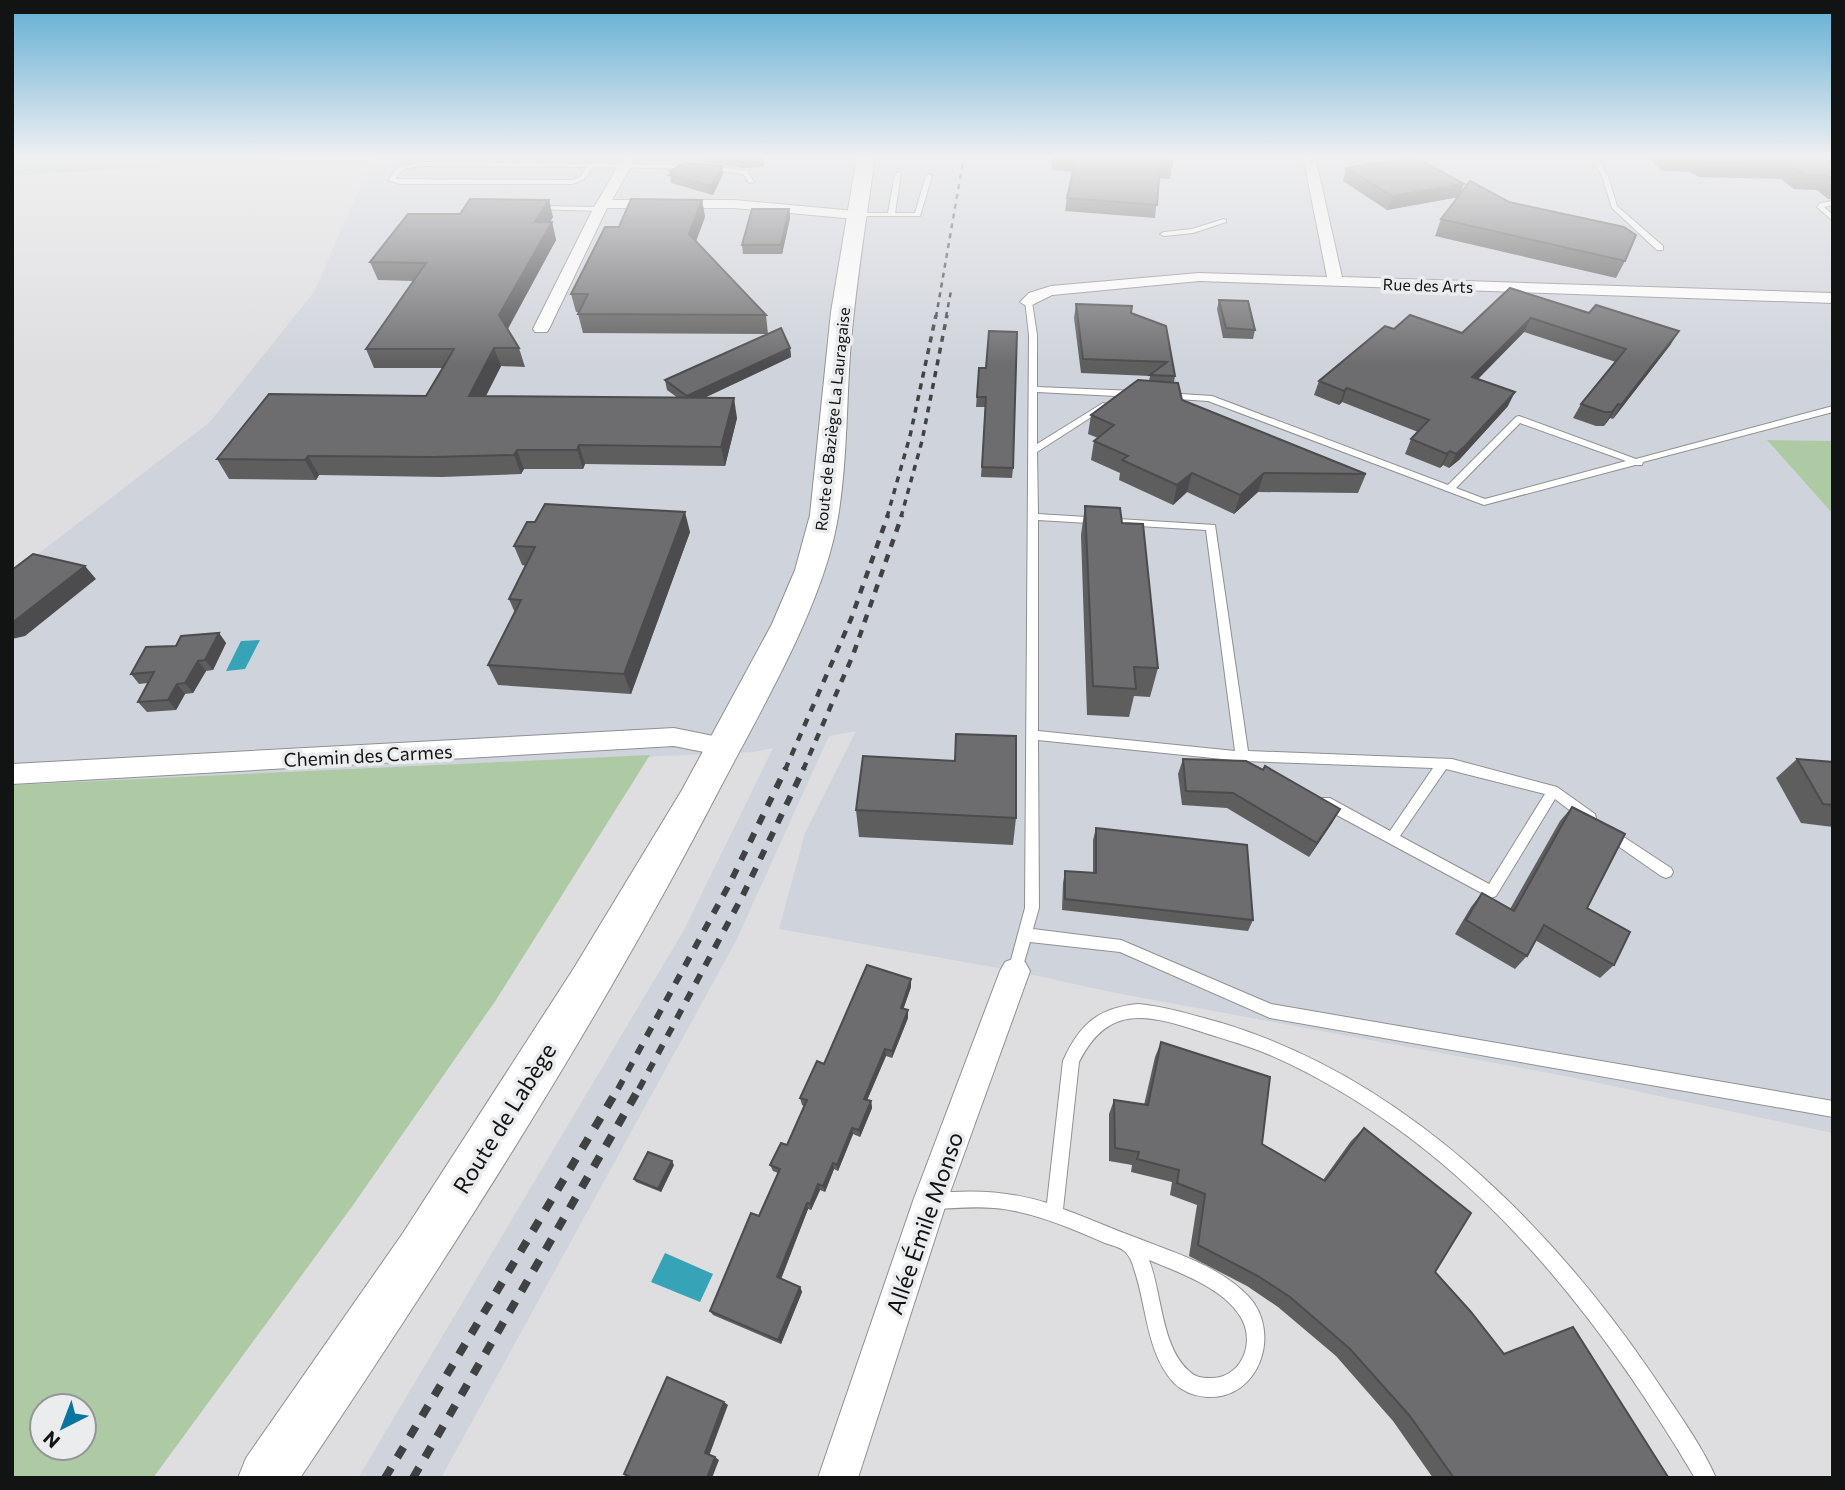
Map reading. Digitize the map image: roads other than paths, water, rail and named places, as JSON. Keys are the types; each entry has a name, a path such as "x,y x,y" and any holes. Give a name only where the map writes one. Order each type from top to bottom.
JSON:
{"main road":[{"name":"Route de Baziège La Lauragaise","path":"724,747 797,601 821,536 838,348 855,226"},
{"name":"Route de Labège","path":"266,1478 489,1147 638,900 724,747"}],"street":[{"path":"541,329 591,226"},
{"path":"1324,226 1336,282"},
{"name":"Rue des Arts","path":"1028,302 1034,296 1051,291 1174,278 1833,298"},
{"name":"Chemin des Carmes","path":"12,774 674,737 724,747"},
{"name":"Allée Émile Monso","path":"838,1478 930,1201 1015,971"}],"lane":[{"path":"1164,233 1193,231 1210,226"},
{"path":"1635,226 1660,248"},
{"path":"1015,971 1027,935 1032,908 1033,335 1028,302"},
{"path":"1032,389 1209,398 1484,502 1639,463 1833,409"},
{"path":"1032,451 1125,394"},
{"path":"1449,490 1519,419 1639,463"},
{"path":"1032,517 1211,527 1242,756"},
{"path":"1032,735 1242,756 1443,764 1522,781 1553,791 1666,872"},
{"path":"1242,756 1265,769"},
{"path":"1392,838 1443,764"},
{"path":"1311,794 1491,892 1553,791"},
{"path":"1027,935 1121,946 1270,1011 1833,1109"},
{"path":"1054,1213 1071,1061 1079,1041 1094,1023 1116,1013 1142,1011 1177,1017 1277,1050 1329,1076 1387,1111 1499,1203 1549,1254 1594,1306 1650,1385 1706,1478"},
{"path":"930,1201 1002,1201 1054,1213 1182,1265 1223,1286 1244,1304 1253,1325 1256,1348 1249,1370 1233,1385 1211,1389 1191,1384 1170,1365 1160,1342 1143,1266 1131,1245"}],"water":[{"path":"260,640 245,669 226,671 241,641"},
{"path":"665,1253 713,1274 700,1302 651,1282"}],"railway":[{"path":"936,317 952,226"},
{"path":"946,317 951,291"},
{"path":"887,517 910,436 936,315"},
{"path":"901,517 922,441 947,315"},
{"path":"785,770 851,619 888,515"},
{"path":"803,770 853,655 902,515"},
{"path":"618,1089 730,883 786,768"},
{"path":"639,1089 742,897 804,768"},
{"path":"385,1478 619,1087"},
{"path":"413,1478 640,1087"}]}
